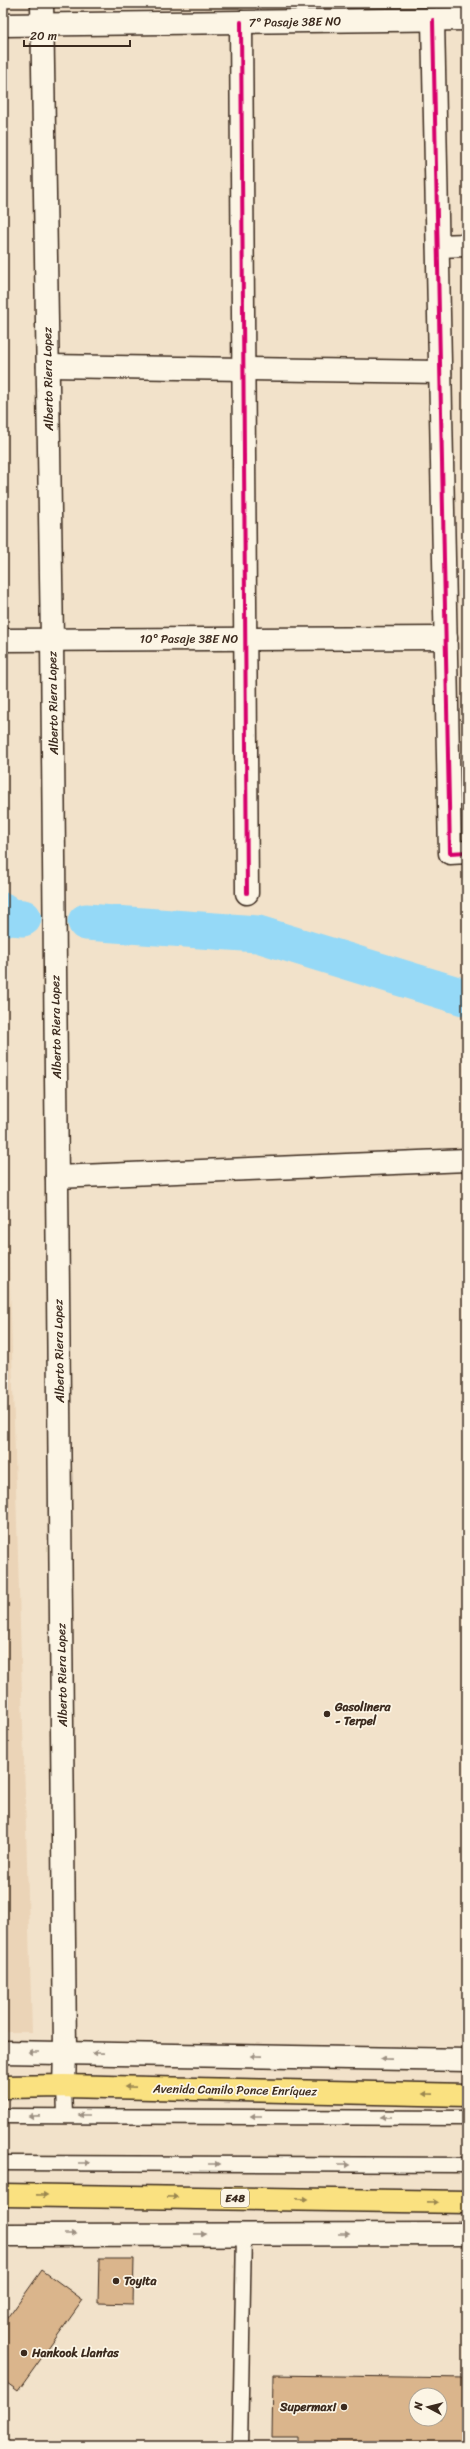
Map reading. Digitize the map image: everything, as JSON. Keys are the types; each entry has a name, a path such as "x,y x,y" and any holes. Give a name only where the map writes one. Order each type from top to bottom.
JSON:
{"main road":[{"name":"Avenida Camilo Ponce Enríquez","path":"3,2087 64,2086 462,2092"},
{"name":"E48","path":"3,2194 467,2202"}],"street":[{"name":"Alberto Riera Lopez","path":"42,3 52,640 65,2052 64,2086"},
{"name":"7° Pasaje 38E NO","path":"3,25 467,19"},
{"path":"433,20 450,853 467,852"},
{"path":"241,22 247,893"},
{"path":"438,246 467,245"},
{"path":"48,366 440,372"},
{"name":"10° Pasaje 38E NO","path":"3,640 446,638"},
{"path":"57,1177 467,1160"},
{"path":"3,2052 467,2060"},
{"path":"3,2235 467,2234"}],"lane":[{"path":"64,2086 65,2115"},
{"name":"Avenida Camilo Ponce Enríquez","path":"3,2116 65,2115 467,2118"},
{"path":"3,2163 467,2165"},
{"path":"240,2446 244,2234"}],"shaded area":[{"path":"3,1048 32,2032 3,2032"}],"building":[{"path":"127,3 367,3 367,4"},
{"name":"Toyita","path":"99,2259 134,2259 133,2304 98,2303"},
{"name":"Hankook Llantas","path":"42,2270 83,2300 18,2391 3,2380 3,2325"},
{"name":"Supermaxi","path":"273,2375 467,2378 467,2446 298,2446 298,2437 272,2437"}],"waterway":[{"path":"3,911 11,917 23,918"},
{"path":"86,922 258,934 467,998"}],"cycle path":[{"path":"433,20 450,853 467,852"},
{"path":"241,22 247,893"}],"place":[{"name":"Gasolinera - Terpel","path":"327,1714"},
{"name":"Toyita","path":"116,2281"},
{"name":"Hankook Llantas","path":"24,2353"},
{"name":"Supermaxi","path":"344,2407"}]}
